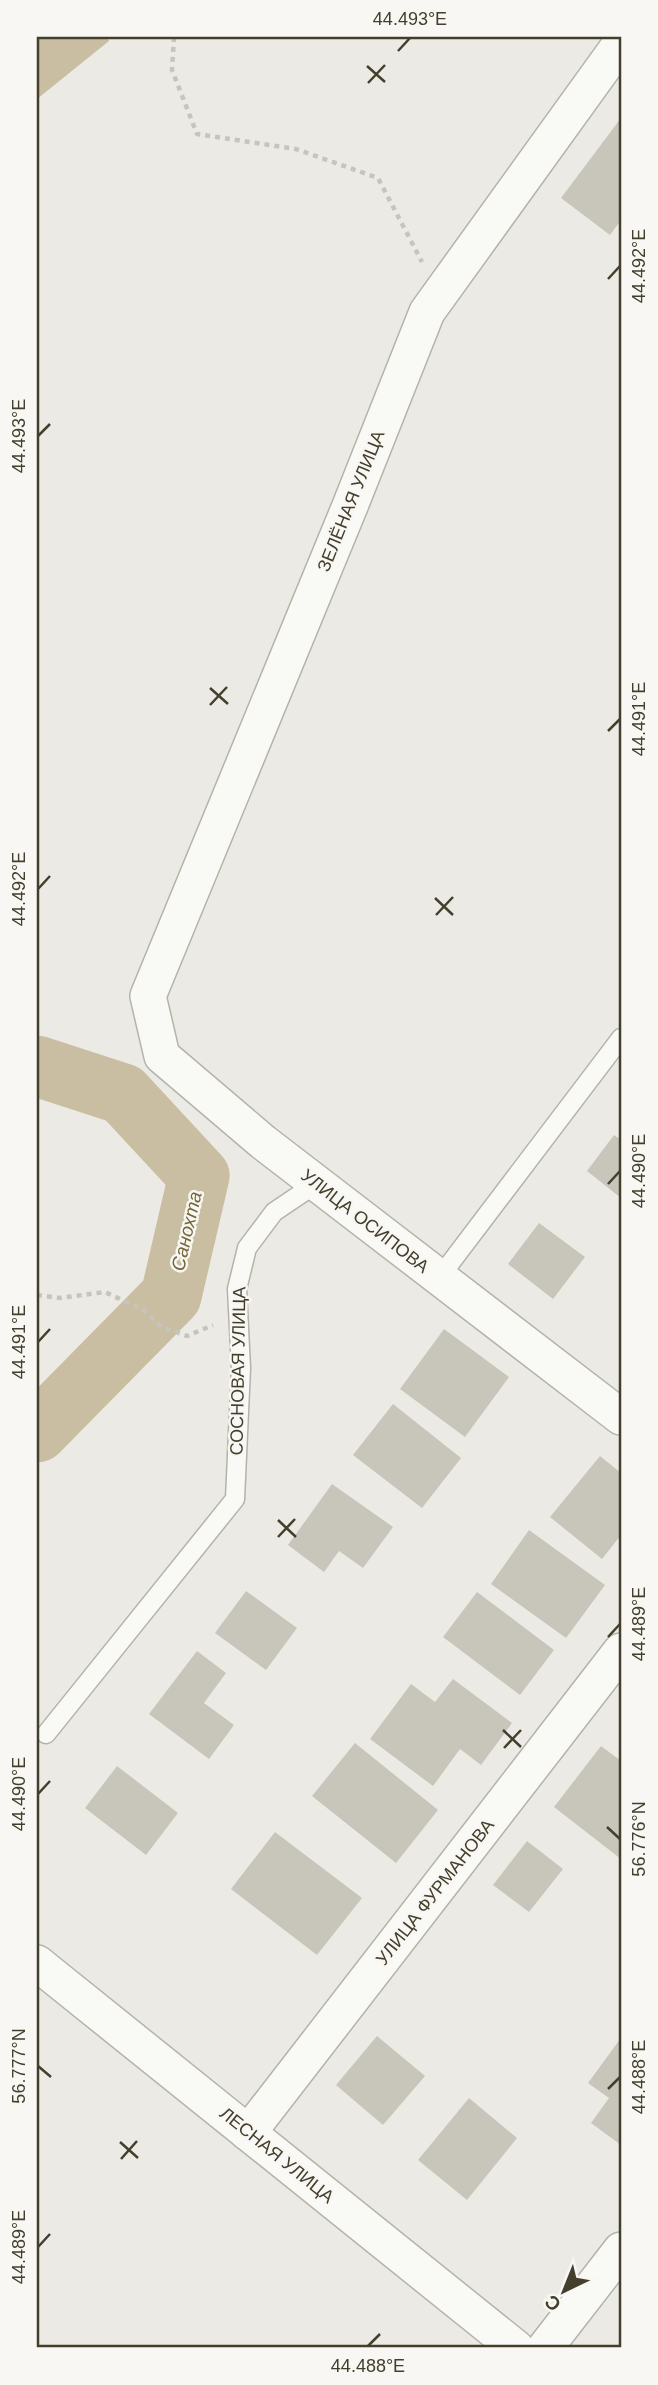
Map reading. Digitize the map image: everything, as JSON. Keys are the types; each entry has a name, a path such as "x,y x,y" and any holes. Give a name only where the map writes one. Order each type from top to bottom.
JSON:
{"street":[{"name":"ЗЕЛЁНАЯ УЛИЦА","path":"148,996 427,312 621,43"},
{"name":"УЛИЦА ОСИПОВА","path":"148,996 162,1056 317,1184 621,1418"},
{"name":"УЛИЦА ФУРМАНОВА","path":"248,2133 621,1651"},
{"name":"ЛЕСНАЯ УЛИЦА","path":"37,1963 516,2348"},
{"path":"545,2348 621,2250"}],"lane":[{"path":"439,1278 621,1038"},
{"name":"СОСНОВАЯ УЛИЦА","path":"46,1734 235,1499 241,1368 237,1289 247,1248 274,1212 317,1184"}],"path":[{"path":"174,37 172,70 197,134 296,149 377,178 424,266 427,312"},
{"path":"37,1295 60,1298 105,1292 143,1310 162,1327 187,1336 237,1310"}],"shaded area":[{"path":"37,37 107,37 109,41 37,99"}],"building":[{"path":"621,118 621,220 610,235 561,198"},
{"path":"614,1135 621,1140 621,1198 587,1171"},
{"path":"539,1223 585,1257 553,1299 508,1264"},
{"path":"444,1329 509,1377 465,1437 400,1389"},
{"path":"393,1404 461,1458 422,1508 353,1455"},
{"path":"600,1456 621,1473 621,1535 602,1559 550,1517"},
{"path":"332,1484 393,1527 363,1568 339,1551 324,1572 288,1545"},
{"path":"529,1530 605,1585 566,1638 491,1584"},
{"path":"246,1591 297,1628 266,1670 215,1633"},
{"path":"477,1592 554,1650 520,1695 443,1637"},
{"path":"197,1651 226,1673 204,1703 234,1725 209,1759 149,1714"},
{"path":"453,1679 512,1723 481,1765 460,1749 433,1786 370,1739 411,1684 435,1702"},
{"path":"355,1743 438,1810 396,1863 312,1796"},
{"path":"601,1746 621,1761 621,1859 554,1807"},
{"path":"117,1766 178,1813 146,1855 85,1808"},
{"path":"275,1832 362,1898 317,1955 231,1889"},
{"path":"527,1841 563,1869 529,1912 493,1885"},
{"path":"377,2036 425,2076 383,2125 336,2085"},
{"path":"621,2038 621,2145 591,2123 609,2098 588,2083"},
{"path":"469,2098 517,2138 467,2200 418,2160"}],"waterway":[{"name":"Санохта","path":"37,1066 123,1094 199,1176 171,1296 37,1432"}]}
